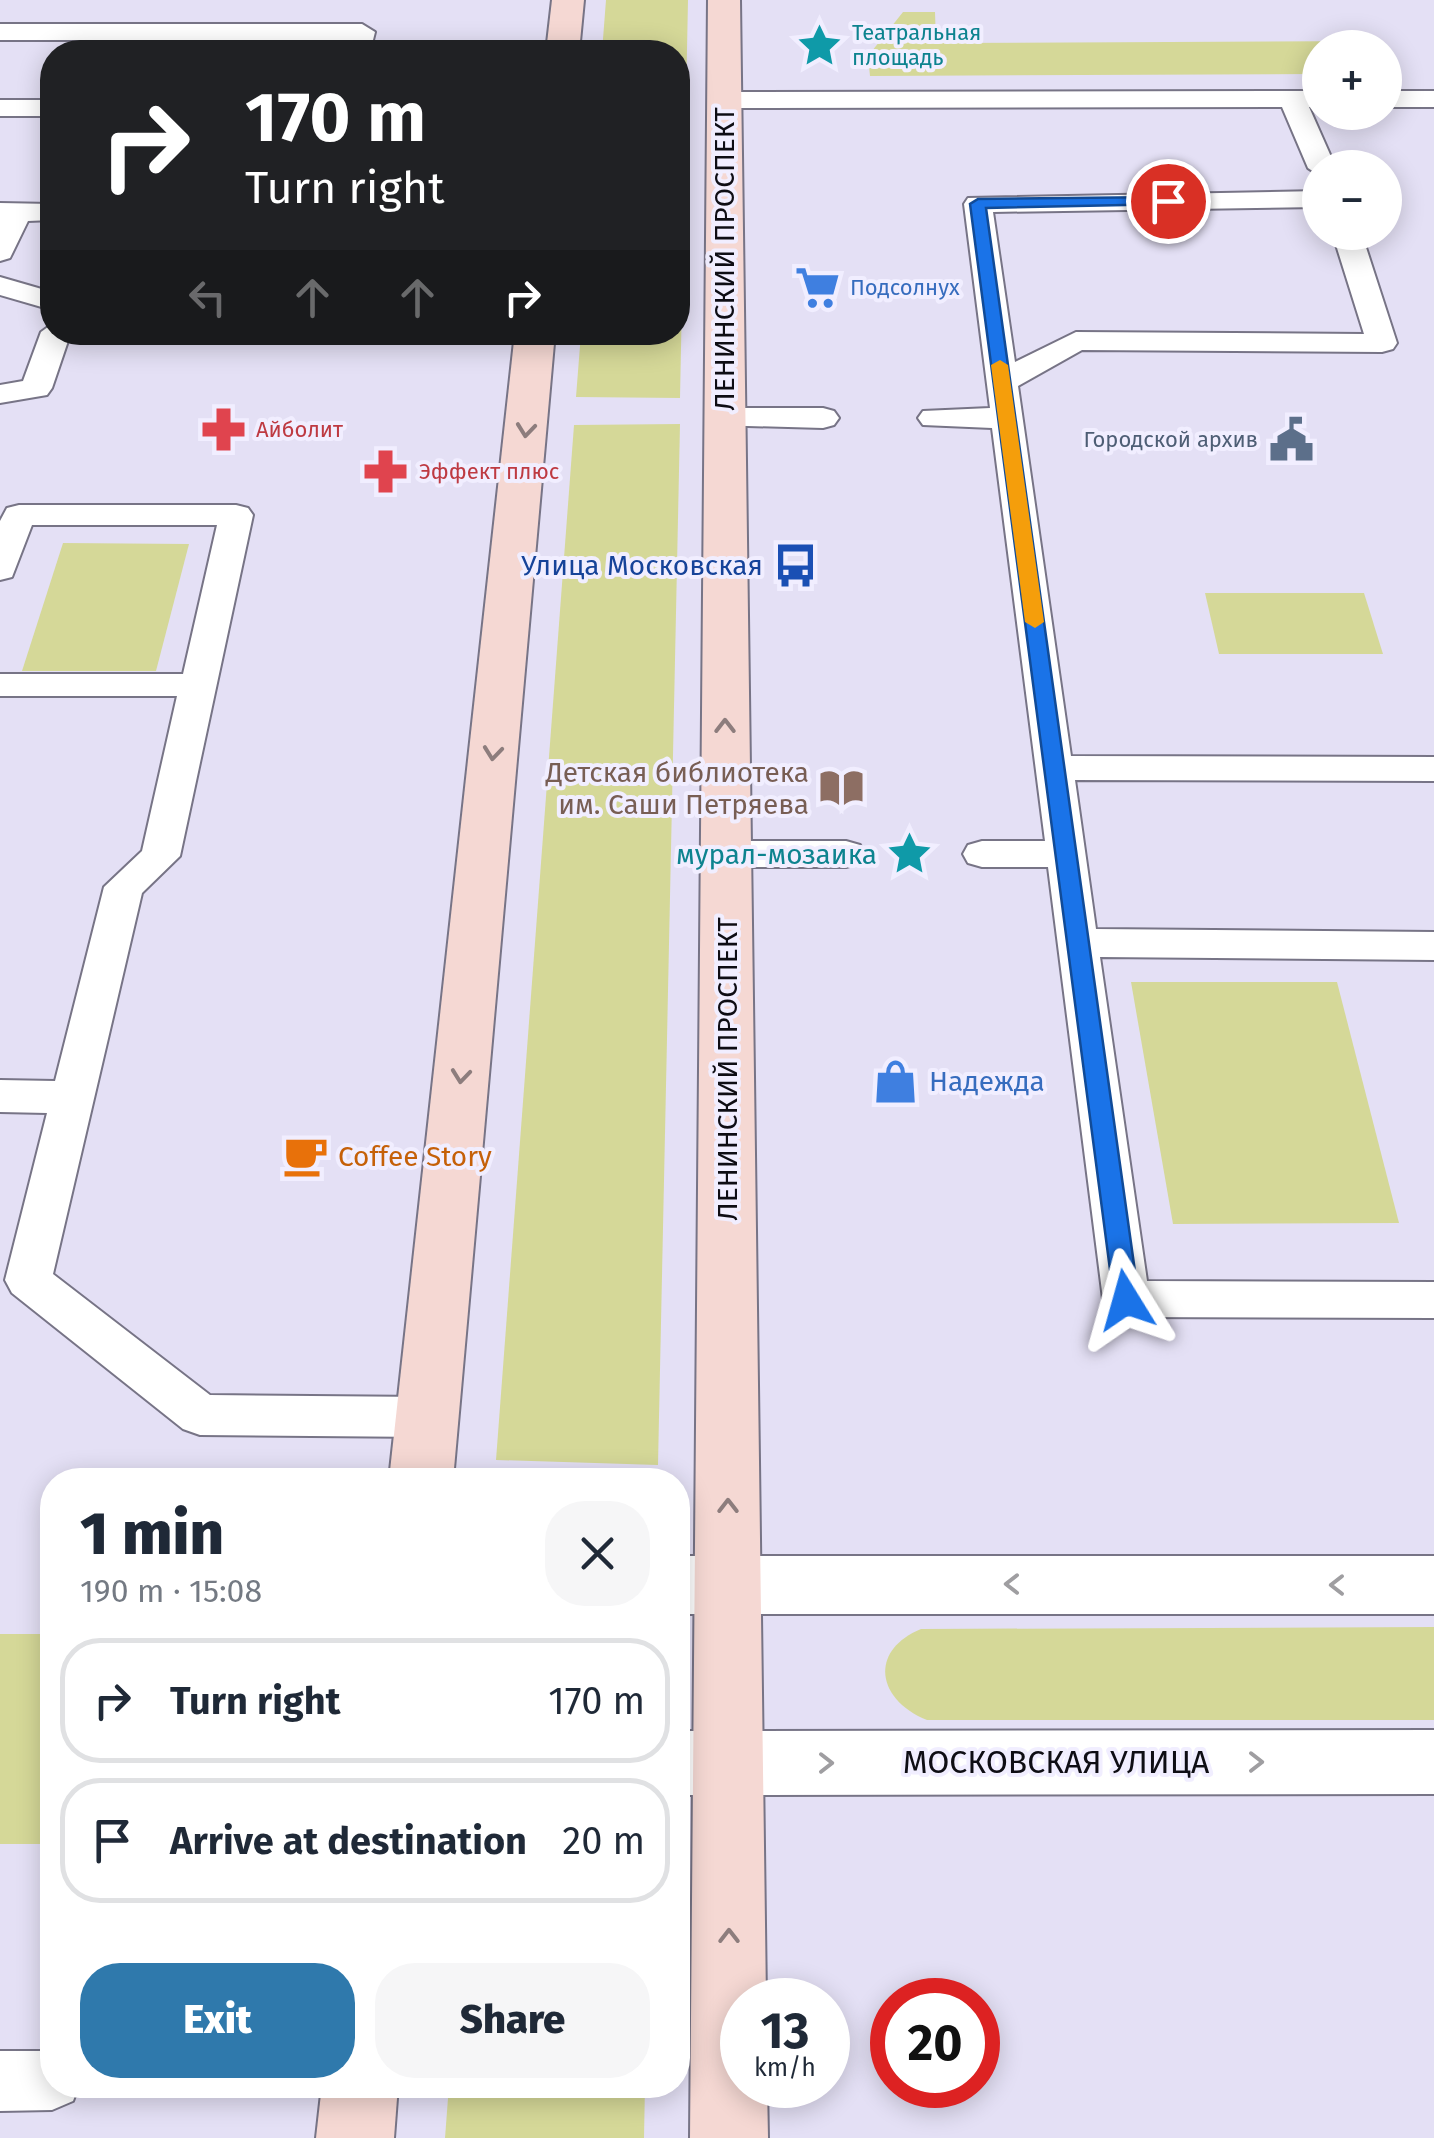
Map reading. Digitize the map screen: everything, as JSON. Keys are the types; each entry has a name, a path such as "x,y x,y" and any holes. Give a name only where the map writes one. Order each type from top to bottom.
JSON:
{"main road":[{"path":"564,40 568,0"},
{"name":"ЛЕНИНСКИЙ ПРОСПЕКТ","path":"724,0 726,854 703,1584 703,1763 729,2138"},
{"path":"422,1468 534,345"},
{"path":"355,2138 359,2098"}],"street":[{"path":"703,1584 1434,1584"},
{"name":"МОСКОВСКАЯ УЛИЦА","path":"703,1763 1434,1762"}],"lane":[{"path":"66,32 78,0"},
{"path":"0,32 66,32 151,40"},
{"path":"210,40 362,32 360,40"},
{"path":"724,100 1302,99"},
{"path":"1402,99 1434,99"},
{"path":"0,108 40,108"},
{"path":"1302,199 978,204 1126,1300 1434,1300"},
{"path":"0,252 9,212 40,212"},
{"path":"1002,382 1076,341 1382,343 1352,250"},
{"path":"0,286 40,298"},
{"path":"0,394 36,388 51,345"},
{"path":"725,418 823,418"},
{"path":"934,418 1007,418"},
{"path":"0,570 18,515 236,515 160,856 124,887 28,1280 200,1416 427,1417"},
{"path":"0,685 196,685"},
{"path":"1055,768 1434,769"},
{"path":"726,854 846,854"},
{"path":"982,854 1066,854"},
{"path":"1078,944 1434,946"},
{"path":"0,1096 73,1096"},
{"path":"0,2081 40,2080"}],"green space":[{"path":"606,0 688,0 687,40 603,40"},
{"path":"903,12 935,12 936,43 1302,41 1302,74 870,76 868,56"},
{"path":"580,345 681,345 680,398 576,397"},
{"path":"680,424 658,1465 496,1460 574,425"},
{"path":"63,543 189,544 156,671 22,671"},
{"path":"1205,593 1364,593 1383,654 1219,654"},
{"path":"1131,982 1337,982 1399,1223 1173,1224"},
{"path":"1434,1627 1434,1720 927,1720 898,1700 885,1675 886,1662 893,1650 921,1629"},
{"path":"0,1634 40,1634 40,1844 0,1844"},
{"path":"448,2098 645,2098 644,2138 445,2138"}],"slow traffic":[{"path":"1000,365 1035,622"}],"place":[{"name":"Театральная площадь","path":"819,45"},
{"name":"Подсолнух","path":"817,287"},
{"name":"Айболит","path":"223,429"},
{"name":"Городской архив","path":"1291,439"},
{"name":"Эффект плюс","path":"386,471"},
{"name":"Улица Московская","path":"796,565"},
{"name":"Детская библиотека им. Саши Петряева","path":"842,788"},
{"name":"мурал-мозаика","path":"910,854"},
{"name":"Надежда","path":"896,1081"},
{"name":"Coffee Story","path":"305,1156"}],"route":[{"path":"1126,1300 978,204 1168,201"}]}
